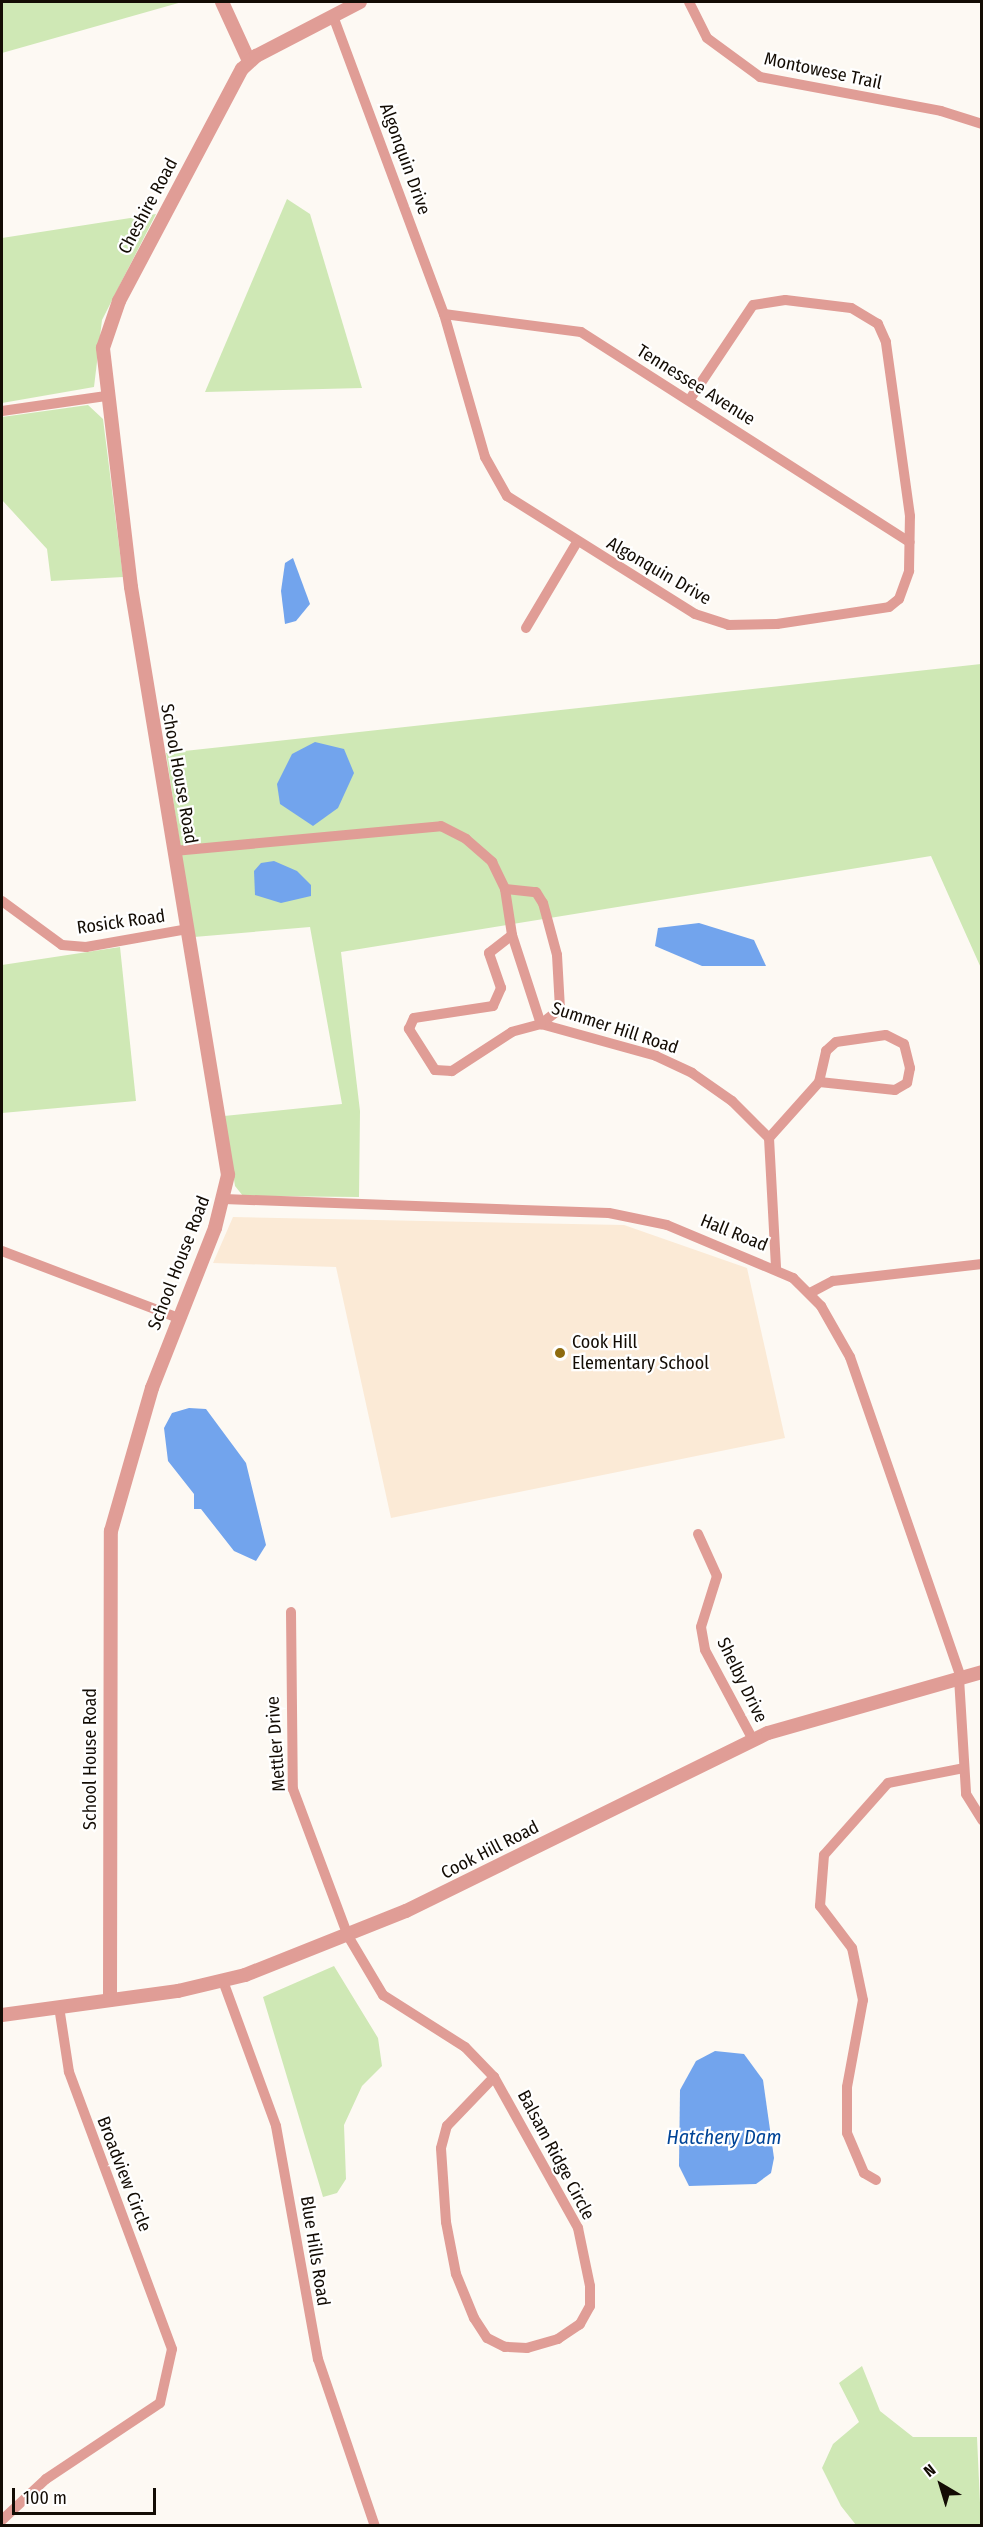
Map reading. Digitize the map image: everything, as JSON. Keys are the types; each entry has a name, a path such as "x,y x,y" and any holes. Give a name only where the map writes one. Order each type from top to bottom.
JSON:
{"street":[{"path":"222,2 249,62 360,2"},
{"name":"Montowese Trail","path":"689,2 707,38 760,77 941,111 981,124"},
{"name":"Algonquin Drive","path":"333,16 444,314 495,481 507,496 695,614 728,625 777,624 889,607 906,587 910,542 903,449 886,342 866,314 785,300 753,305 690,399"},
{"name":"Cheshire Road","path":"106,396 103,348 109,323 249,62"},
{"name":"Tennessee Avenue","path":"444,314 581,332 690,399 910,542"},
{"path":"2,411 106,396"},
{"name":"School House Road","path":"106,396 174,851 224,1139 224,1199 178,1318 126,1467 110,1544 110,2000"},
{"path":"526,628 577,542"},
{"name":"Summer Hill Road","path":"174,851 441,826 492,862 505,889 512,935 541,1024 656,1056 692,1072 732,1101 769,1138"},
{"path":"505,889 536,892 543,903 557,955 560,1009 541,1024 512,1032 452,1071 435,1070 409,1029 414,1018 426,1014 494,1006 501,988 489,953 512,935"},
{"name":"Rosick Road","path":"2,901 62,945 86,947 188,929"},
{"path":"776,1268 769,1138 819,1082 826,1051 836,1042 886,1035 904,1044 910,1068 907,1083 895,1090 819,1082"},
{"name":"Hall Road","path":"224,1199 609,1213 668,1225 776,1268 810,1293 850,1357 960,1678 966,1794 981,1820"},
{"path":"2,1251 178,1318"},
{"path":"810,1293 833,1281 981,1264"},
{"name":"Shelby Drive","path":"698,1534 717,1576 701,1627 705,1650 753,1740"},
{"name":"Mettler Drive","path":"291,1612 293,1789 348,1936"},
{"name":"Cook Hill Road","path":"2,2015 223,1981 348,1936 753,1740 981,1672"},
{"path":"876,2180 864,2173 848,2133 847,2087 863,2000 852,1948 820,1906 824,1855 888,1783 964,1768"},
{"name":"Balsam Ridge Circle","path":"348,1936 383,1995 465,2047 494,2077 578,2228 590,2286 590,2306 580,2324 558,2339 527,2348 505,2347 487,2338 474,2318 456,2274 446,2222 441,2148 447,2126 494,2077"},
{"name":"Blue Hills Road","path":"223,1981 276,2126 312,2334 375,2526"},
{"name":"Broadview Circle","path":"2,2520 46,2479 160,2403 172,2349 69,2072 59,2007"}],"shaded area":[{"name":"Cook Hill Elementary School","path":"233,1217 624,1225 747,1268 785,1438 391,1518 336,1267 213,1263"}],"green space":[{"path":"2,2 182,2 2,53"},
{"path":"287,199 310,214 362,388 205,392"},
{"path":"156,214 102,320 94,387 2,403 2,238"},
{"path":"88,405 103,419 123,577 51,581 47,549 2,500 2,417"},
{"path":"981,664 981,968 931,856 341,952 360,1111 359,1197 243,1196 235,1186 224,1116 342,1104 310,927 194,937 166,753"},
{"path":"120,947 136,1101 2,1113 2,965"},
{"path":"334,1966 378,2038 382,2066 362,2086 344,2125 346,2179 337,2193 323,2197 263,1997"},
{"path":"862,2366 880,2411 913,2437 977,2437 981,2525 856,2525 841,2506 822,2468 833,2444 859,2422 839,2383"}],"water":[{"path":"293,558 310,604 296,621 285,624 281,591 285,563"},
{"path":"315,742 344,749 354,773 338,808 313,826 280,804 277,784 292,754"},
{"path":"274,861 297,871 311,885 311,896 281,903 255,895 254,871 261,863"},
{"path":"699,923 754,940 766,966 702,966 655,946 658,928"},
{"path":"189,1408 206,1409 246,1463 266,1545 256,1561 234,1551 201,1509 194,1509 194,1494 168,1461 164,1428 172,1413"},
{"name":"Hatchery Dam","path":"715,2051 744,2054 763,2080 774,2158 771,2173 756,2184 689,2186 679,2166 680,2090 696,2061"}],"place":[{"name":"Cook Hill Elementary School","path":"560,1353"}]}
